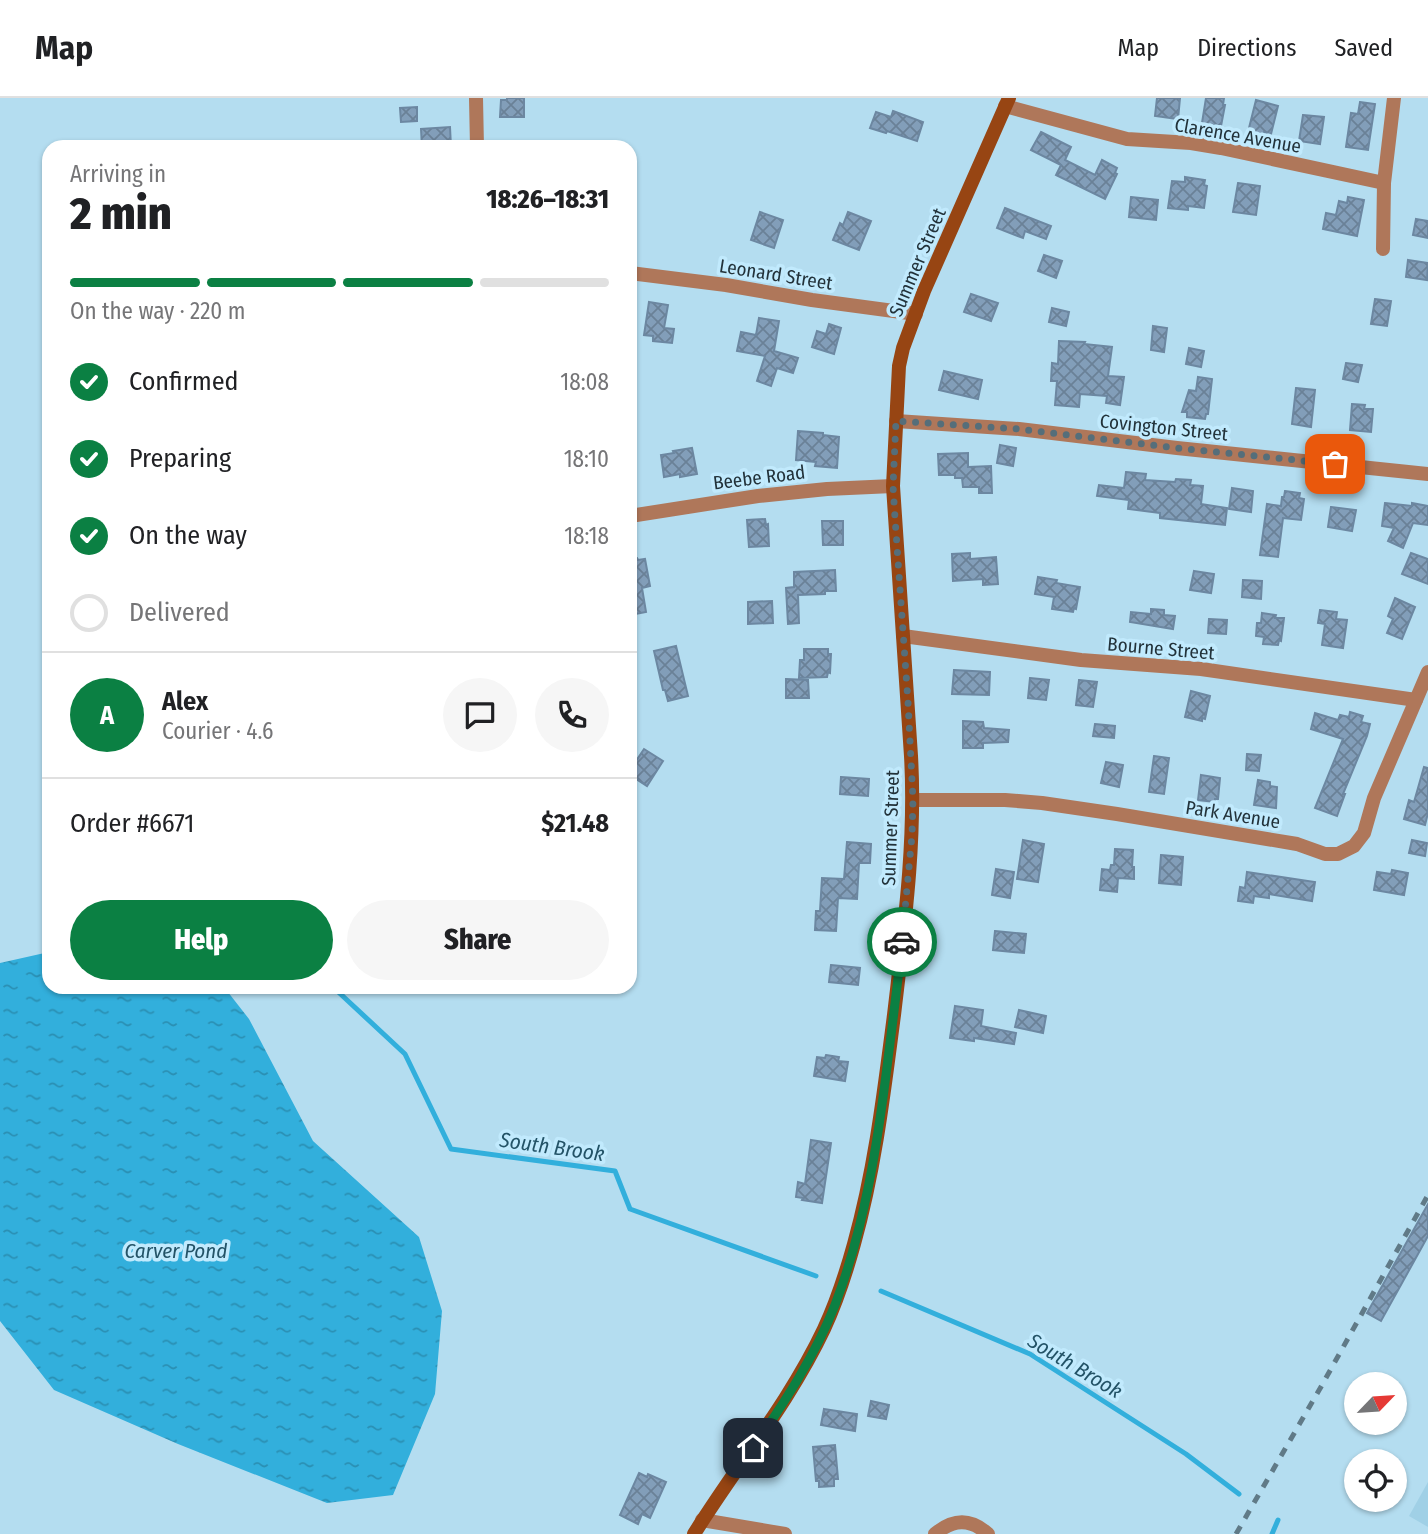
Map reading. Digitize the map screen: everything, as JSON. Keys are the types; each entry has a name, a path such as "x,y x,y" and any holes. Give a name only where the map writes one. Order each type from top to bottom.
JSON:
{"main road":[{"name":"Summer Street","path":"694,1534 799,1376 824,1330 835,1306 849,1260 869,1180 881,1112 912,835 913,800 893,486 899,366 934,267 1007,102"}],"street":[{"path":"476,98 477,140"},
{"path":"1383,249 1384,183 1394,98"},
{"name":"Clarence Avenue","path":"1007,102 1127,139 1191,143 1221,148 1384,183"},
{"name":"Leonard Street","path":"637,275 726,285 916,314"},
{"name":"Covington Street","path":"896,421 1019,429 1428,474"},
{"name":"Beebe Road","path":"637,515 782,493 893,486"},
{"name":"Bourne Street","path":"903,636 1081,660 1200,670 1416,700"},
{"name":"Park Avenue","path":"913,800 1005,800 1080,808 1297,844 1325,854 1338,854 1354,846 1364,833 1374,798 1428,672"},
{"path":"702,1520 785,1534"},
{"path":"935,1534 944,1527 967,1522 988,1534"}],"shaded area":[{"path":"1428,1482 1428,1527 1409,1516"}],"water":[{"name":"Carver Pond","path":"42,954 42,994 229,994 249,1019 313,1141 419,1237 442,1311 435,1394 393,1495 327,1503 178,1444 54,1390 0,1321 0,963"}],"building":[{"path":"524,98 524,117 500,117 501,100"},
{"path":"1157,98 1180,98 1178,119 1155,116"},
{"path":"1206,98 1224,98 1221,126 1202,123"},
{"path":"1256,100 1278,106 1271,134 1264,132 1263,136 1248,132"},
{"path":"1360,102 1375,104 1368,150 1346,147 1351,113 1358,114"},
{"path":"417,107 417,121 401,122 400,108"},
{"path":"893,111 923,122 917,141 870,128 876,112 891,117"},
{"path":"1303,115 1324,117 1320,144 1299,141"},
{"path":"450,127 451,140 422,140 421,129"},
{"path":"1041,132 1071,147 1065,160 1095,175 1102,160 1117,168 1117,174 1105,199 1056,175 1061,165 1031,150"},
{"path":"1185,177 1205,180 1204,185 1207,186 1204,208 1168,208 1172,181 1185,182"},
{"path":"1238,183 1260,186 1256,215 1233,212"},
{"path":"1131,197 1158,200 1156,220 1129,217"},
{"path":"1348,197 1364,200 1357,236 1323,229 1326,213 1336,215 1339,201 1347,203"},
{"path":"1005,208 1051,226 1046,239 1025,231 1023,238 997,228"},
{"path":"760,212 783,220 774,248 751,240"},
{"path":"848,212 871,221 859,250 833,240"},
{"path":"1416,219 1428,221 1428,238 1413,235"},
{"path":"1044,255 1062,261 1056,278 1038,271"},
{"path":"1408,260 1428,263 1427,280 1406,277"},
{"path":"971,294 998,303 991,321 964,312"},
{"path":"1375,299 1391,301 1387,326 1371,324"},
{"path":"649,302 668,305 664,328 674,329 672,343 653,341 653,336 644,335"},
{"path":"1052,308 1069,312 1066,326 1049,322"},
{"path":"759,318 779,321 774,351 798,358 793,373 777,368 771,386 757,381 765,356 737,351 741,332 756,335"},
{"path":"829,324 841,328 834,354 812,347 817,331 826,334"},
{"path":"1153,326 1167,328 1164,352 1151,350"},
{"path":"1059,341 1112,347 1108,376 1124,377 1120,405 1106,403 1107,396 1080,394 1079,407 1055,405 1057,381 1051,381 1052,363 1058,364"},
{"path":"1189,348 1204,351 1201,367 1186,364"},
{"path":"1346,363 1362,365 1358,382 1343,379"},
{"path":"944,371 982,380 978,399 939,390"},
{"path":"1198,377 1212,379 1205,419 1187,417 1187,412 1182,412 1189,390 1196,391"},
{"path":"1296,388 1315,390 1311,427 1292,424"},
{"path":"1352,404 1373,409 1371,432 1350,430"},
{"path":"798,431 839,437 837,468 815,466 816,462 796,460"},
{"path":"1000,445 1016,448 1013,466 997,463"},
{"path":"692,448 697,474 664,477 661,455"},
{"path":"968,453 968,467 991,466 992,493 979,493 979,487 963,487 962,478 955,478 955,475 939,475 938,454"},
{"path":"1126,472 1146,474 1145,480 1191,480 1190,485 1203,486 1201,504 1227,508 1225,525 1160,518 1160,513 1128,509 1129,500 1097,496 1099,485 1124,488"},
{"path":"1232,488 1253,491 1251,512 1229,509"},
{"path":"1285,491 1300,493 1299,498 1304,499 1301,520 1283,518 1278,557 1260,555 1267,504 1281,506"},
{"path":"1385,503 1428,506 1428,525 1413,523 1403,548 1388,541 1394,528 1382,526"},
{"path":"1331,507 1356,510 1352,531 1328,527"},
{"path":"765,519 766,525 768,524 769,546 749,547 747,520"},
{"path":"822,521 843,521 843,545 823,545"},
{"path":"970,553 970,559 996,557 998,584 983,585 983,579 953,581 952,554"},
{"path":"1411,553 1428,559 1428,584 1402,574"},
{"path":"637,558 645,559 650,586 642,588 646,612 637,614"},
{"path":"835,570 836,591 798,595 799,623 788,624 786,588 794,587 794,572"},
{"path":"1194,571 1214,574 1211,593 1190,590"},
{"path":"1038,577 1080,587 1076,609 1074,608 1073,612 1052,609 1054,597 1035,594"},
{"path":"1243,580 1262,581 1261,599 1242,597"},
{"path":"1395,598 1415,607 1402,639 1387,633 1393,619 1388,616"},
{"path":"772,601 773,623 748,624 748,602"},
{"path":"1151,609 1164,610 1164,615 1175,616 1173,629 1130,622 1131,612 1151,614"},
{"path":"1320,610 1337,612 1336,619 1347,620 1343,648 1322,645 1325,624 1318,623"},
{"path":"1262,613 1284,618 1278,645 1263,644 1264,637 1256,636 1257,623 1261,623"},
{"path":"1209,619 1227,620 1226,634 1208,633"},
{"path":"676,646 688,696 668,701 654,651"},
{"path":"804,649 828,649 828,654 831,654 830,673 828,672 827,677 799,678"},
{"path":"954,670 990,672 989,695 952,694"},
{"path":"1030,678 1049,680 1046,700 1028,698"},
{"path":"786,679 808,680 809,698 786,698"},
{"path":"1079,680 1097,682 1093,707 1076,705"},
{"path":"1191,691 1210,696 1205,719 1202,718 1202,721 1185,717"},
{"path":"1350,712 1363,716 1361,722 1370,724 1337,816 1315,808 1343,739 1311,729 1315,713 1338,720 1340,715 1349,717"},
{"path":"963,721 983,722 984,728 1009,730 1008,742 983,743 983,748 963,748"},
{"path":"1095,724 1115,726 1114,738 1093,736"},
{"path":"644,749 663,761 647,786 637,780 637,760"},
{"path":"1247,754 1261,755 1259,771 1246,770"},
{"path":"1154,756 1169,758 1164,794 1149,792"},
{"path":"1106,762 1123,765 1119,787 1101,783"},
{"path":"1424,767 1428,768 1428,813 1425,825 1404,819 1409,800 1414,802"},
{"path":"1201,775 1220,778 1218,799 1215,799 1215,802 1198,800"},
{"path":"841,777 869,779 868,796 840,794"},
{"path":"1258,780 1270,782 1270,786 1277,787 1276,808 1254,805"},
{"path":"1023,840 1044,844 1038,882 1017,879"},
{"path":"1412,840 1427,843 1425,856 1409,853"},
{"path":"847,842 871,844 870,863 859,863 857,899 838,898 836,931 815,930 816,911 820,911 822,878 844,879"},
{"path":"1115,849 1133,850 1134,879 1118,878 1117,892 1100,890 1102,869 1110,870 1111,865 1114,865"},
{"path":"1161,855 1183,857 1181,885 1159,883"},
{"path":"996,869 1014,872 1010,898 992,895"},
{"path":"1392,870 1408,873 1404,895 1374,890 1377,872 1391,874"},
{"path":"1247,872 1315,882 1312,901 1269,894 1269,898 1254,896 1253,903 1238,901 1240,887 1245,888"},
{"path":"995,931 1026,934 1024,953 993,950"},
{"path":"831,965 860,968 858,985 829,982"},
{"path":"955,1006 983,1010 981,1026 1016,1033 1014,1044 974,1038 974,1041 950,1038"},
{"path":"1019,1010 1046,1016 1043,1033 1015,1027"},
{"path":"826,1055 848,1062 845,1081 814,1076 817,1057 825,1058"},
{"path":"811,1140 831,1143 822,1203 796,1197 798,1182 805,1184"},
{"path":"1428,1204 1428,1236 1381,1321 1367,1313"},
{"path":"871,1401 889,1405 886,1419 868,1416"},
{"path":"824,1409 857,1414 855,1431 821,1425"},
{"path":"835,1445 838,1479 834,1479 834,1486 819,1487 813,1447"},
{"path":"639,1473 666,1482 650,1518 642,1514 638,1524 620,1515"}],"waterway":[{"name":"South Brook","path":"341,994 405,1054 451,1149 615,1171 630,1209 816,1276"},
{"name":"South Brook","path":"881,1291 1030,1354 1186,1454 1239,1494"},
{"name":"South Brook","path":"1272,1534 1278,1520"}],"railway":[{"path":"1236,1534 1428,1195"}],"way so far":[{"path":"902,942 913,800 893,486 896,421 1019,429 1335,464"}],"route":[{"path":"753,1448 792,1388 824,1330 835,1306 849,1260 863,1208 878,1131 902,942"}]}
